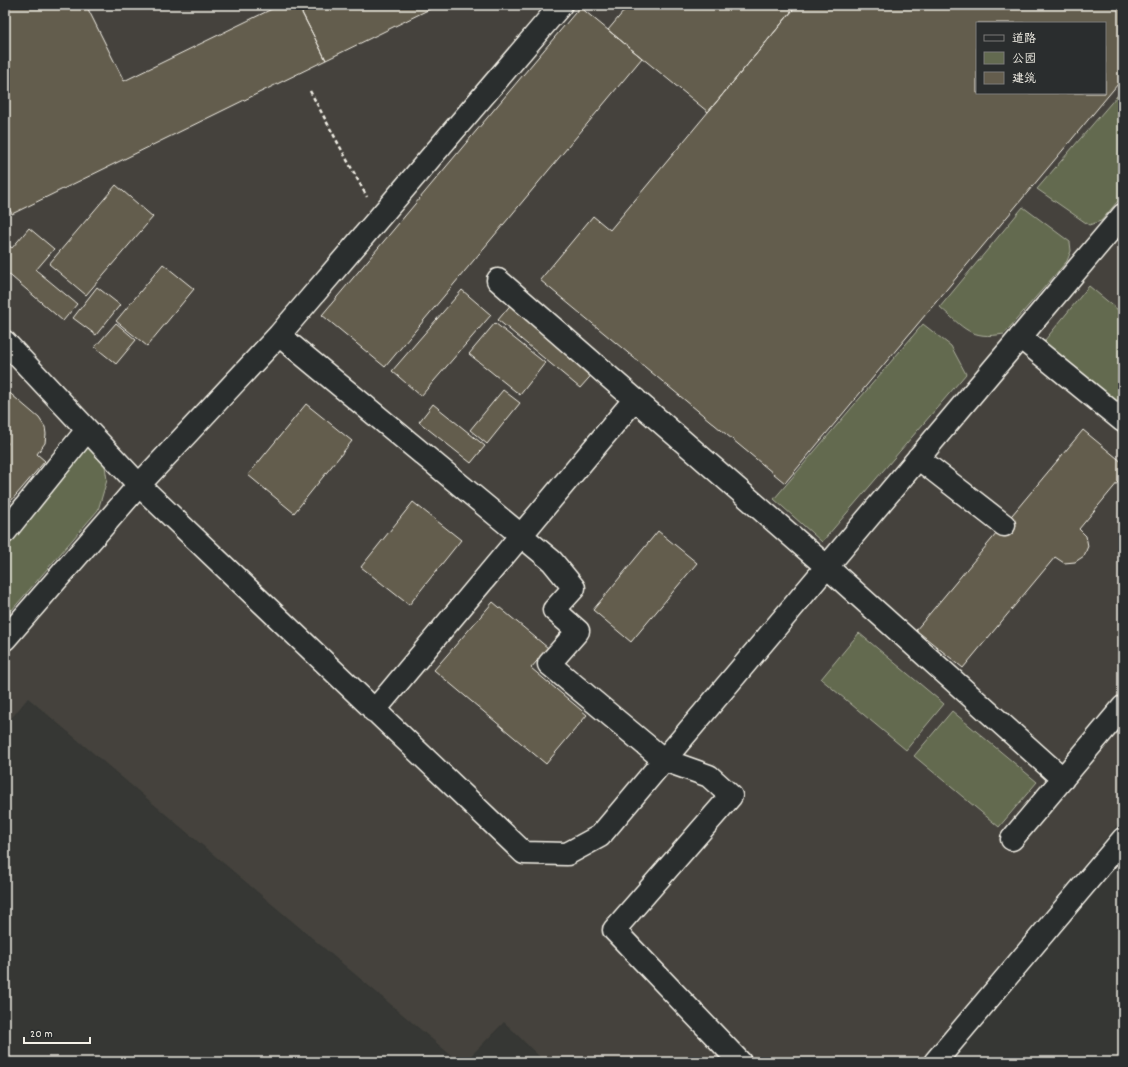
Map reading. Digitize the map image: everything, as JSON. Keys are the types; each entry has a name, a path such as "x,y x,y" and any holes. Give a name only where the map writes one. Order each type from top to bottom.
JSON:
{"street":[{"path":"5,639 139,486 280,336 561,5"},
{"path":"5,342 139,486 524,853 567,854 600,836 1123,214"},
{"path":"498,280 827,566 1063,779"},
{"path":"280,336 552,561 574,588 554,610 578,631 549,664 664,760 709,776 731,796 614,930 740,1062"},
{"path":"1020,337 1123,421"},
{"path":"374,711 636,399"},
{"path":"5,532 87,430"},
{"path":"918,458 1004,525"},
{"path":"1012,839 1123,707"},
{"path":"935,1062 1123,839"}],"path":[{"path":"310,91 379,219"}],"shaded area":[{"path":"5,5 580,5 292,338 581,5 1123,5 1123,818 920,1062 545,1062 504,1022 465,1062 459,1062 28,698 5,726"}],"green space":[{"path":"1123,89 1123,195 1101,221 1089,225 1037,189"},
{"path":"1023,207 1070,242 1071,251 1067,261 1004,334 975,334 968,331 940,307"},
{"path":"1089,286 1123,314 1123,411 1047,349 1045,340"},
{"path":"923,324 951,346 966,374 822,542 774,499"},
{"path":"91,444 104,459 107,480 98,510 5,618 5,548"},
{"path":"859,633 944,704 906,750 821,679"},
{"path":"952,711 1037,782 999,827 914,756"}],"building":[{"path":"5,5 86,5 124,81 280,5 298,5 326,60 12,214 5,201"},
{"path":"298,5 438,5 326,60"},
{"path":"629,5 797,5 708,112 608,30"},
{"path":"797,5 1123,5 1123,78 785,483 540,280 593,216 610,230"},
{"path":"580,7 642,58 385,367 322,315"},
{"path":"116,185 153,217 86,295 49,264"},
{"path":"29,228 54,249 36,270 77,304 63,321 5,271 5,243 12,248"},
{"path":"163,264 194,289 147,346 116,321"},
{"path":"97,287 120,305 96,335 73,318"},
{"path":"462,290 491,315 421,396 392,371"},
{"path":"513,302 596,370 580,388 498,320"},
{"path":"116,323 136,340 116,364 95,347"},
{"path":"495,323 545,363 520,395 469,354"},
{"path":"5,389 39,418 45,427 46,434 45,443 37,454 45,461 5,508 5,447 8,443 5,441"},
{"path":"503,390 520,403 487,444 470,430"},
{"path":"306,404 352,441 294,513 248,475"},
{"path":"433,404 485,446 471,463 419,422"},
{"path":"1083,430 1123,463 1123,476 1079,529 1086,536 1088,546 1084,556 1075,562 1064,563 1055,557 963,668 916,630"},
{"path":"413,502 461,540 409,605 361,567"},
{"path":"658,531 697,563 631,642 593,610"},
{"path":"493,602 548,648 531,668 587,715 546,764 434,670"}]}
